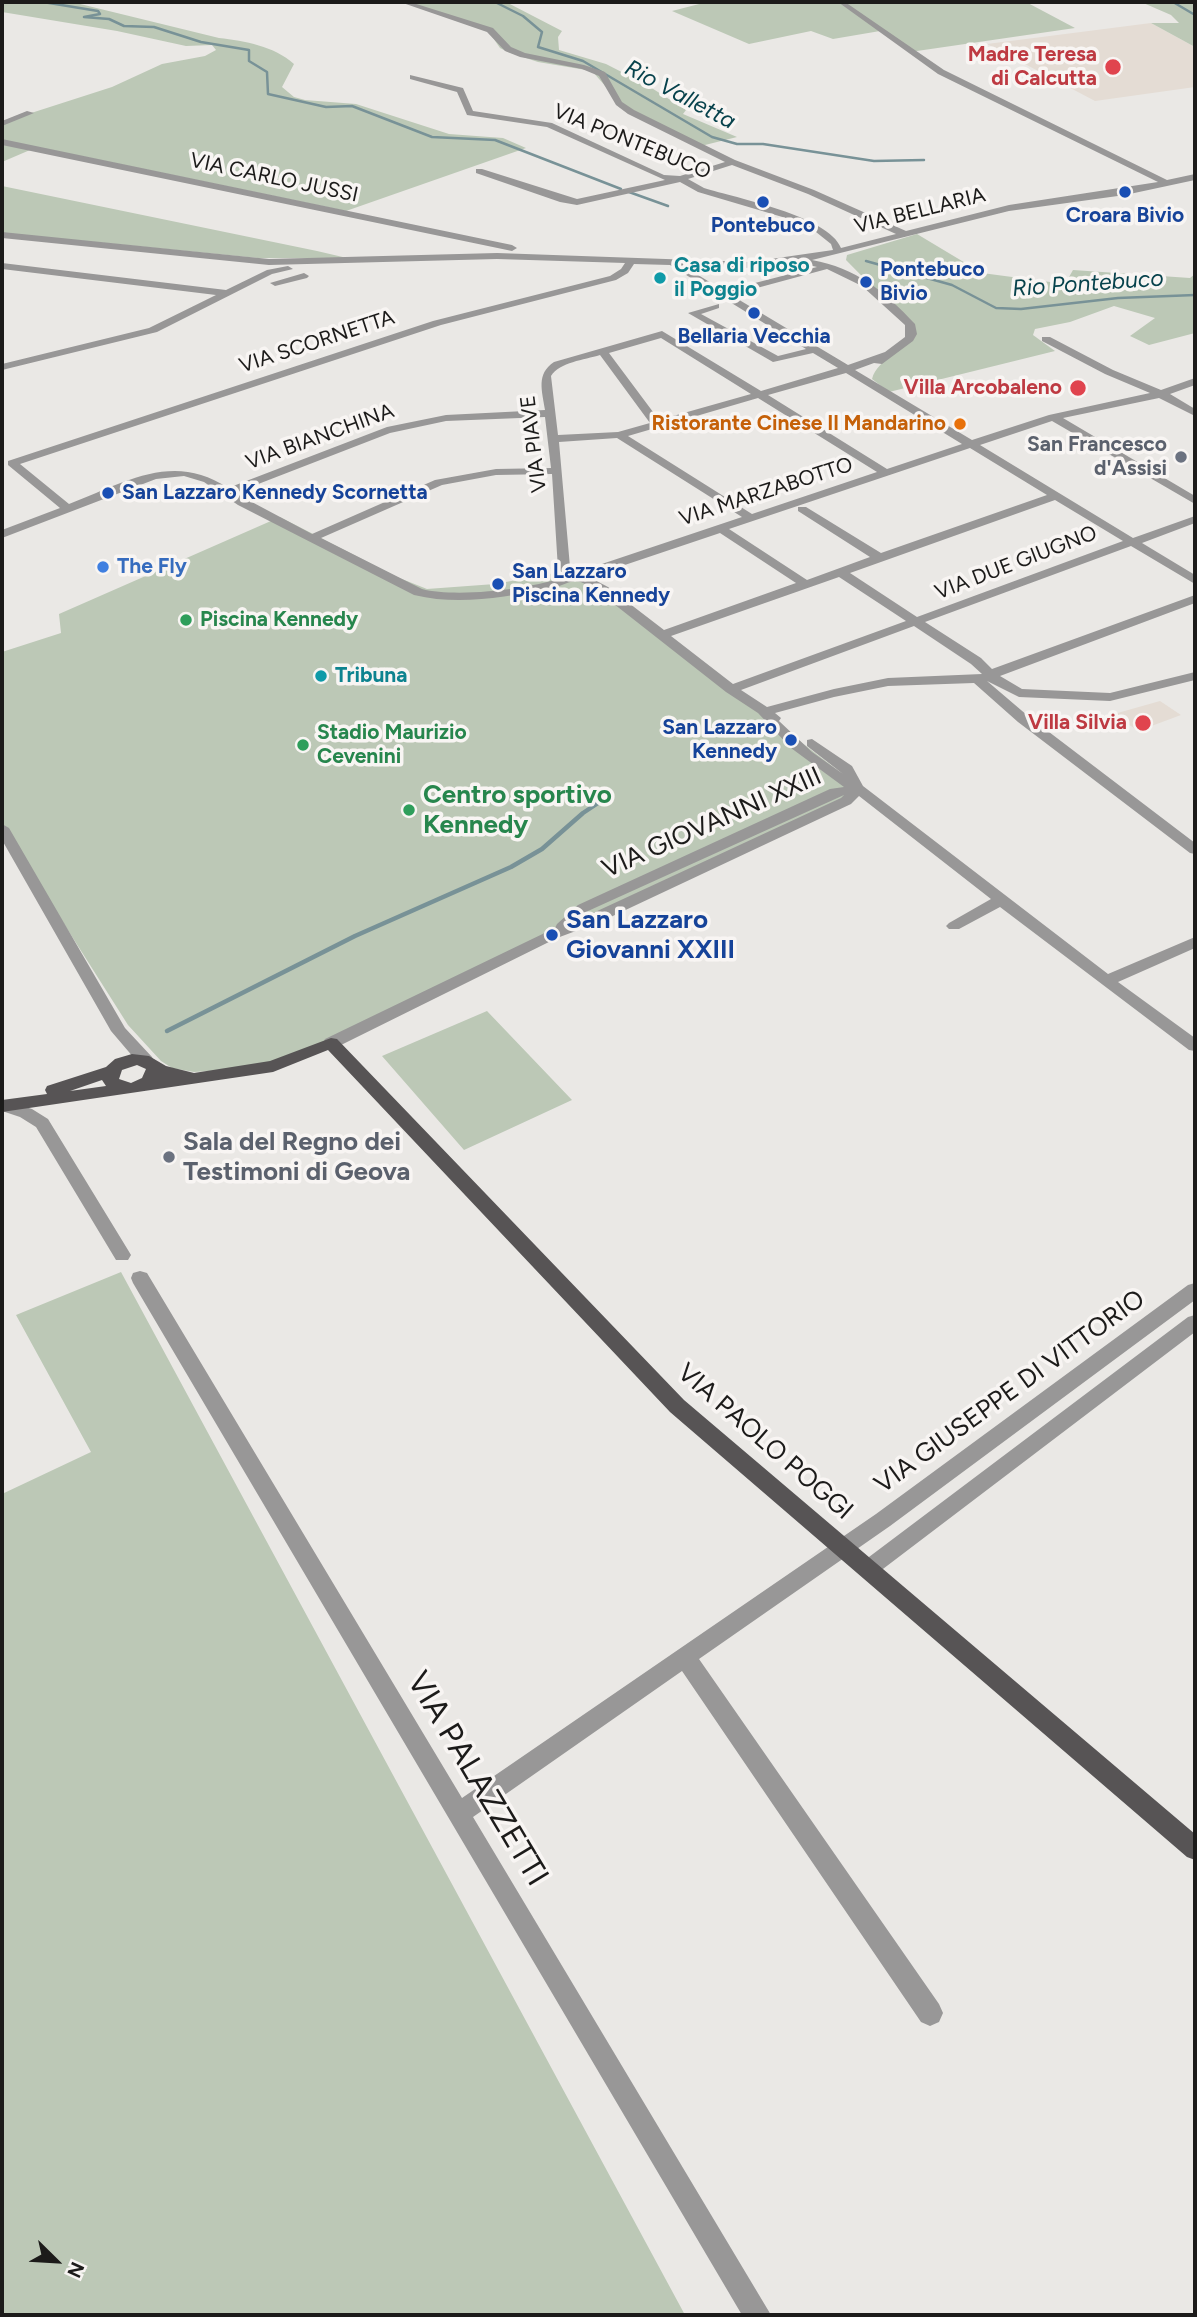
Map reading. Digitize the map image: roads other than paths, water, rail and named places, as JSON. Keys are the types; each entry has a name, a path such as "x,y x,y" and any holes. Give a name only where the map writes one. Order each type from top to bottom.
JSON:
{"main road":[{"name":"VIA GIOVANNI XXIII","path":"131,1088 273,1066 331,1043"},
{"name":"VIA PAOLO POGGI","path":"331,1043 661,1390 1195,1849"},
{"name":"VIA GIOVANNI XXIII","path":"114,1068 131,1059 199,1079"},
{"path":"3,1106 131,1088 153,1078 150,1064"},
{"path":"3,1106 114,1068 112,1083 131,1088"}],"street":[{"path":"404,2 489,30 508,49 523,55 584,67 602,74 619,103 631,113 732,162 790,183 904,234"},
{"path":"841,2 941,72 1173,183 1195,190"},
{"name":"VIA PONTEBUCO","path":"413,76 460,90 470,113 549,125 662,177 681,179 701,190 809,222 835,243 838,252"},
{"path":"2,124 30,113"},
{"name":"VIA CARLO JUSSI","path":"2,142 521,250 537,257"},
{"path":"480,171 563,200 577,202 681,179 732,162"},
{"name":"VIA BELLARIA","path":"672,263 740,265 790,262 1009,208 1173,183 1195,177"},
{"name":"VIA CARLO JUSSI","path":"5,236 269,262 340,262 468,256 672,263 1195,580"},
{"path":"838,252 834,261 860,278 912,328 909,339 873,367 870,376 875,387"},
{"path":"174,253 246,267 256,273 251,281"},
{"name":"VIA SCORNETTA","path":"7,464 437,323 613,278 625,271 632,261"},
{"path":"2,367 153,330 278,270 340,262"},
{"path":"790,262 841,268"},
{"path":"2,267 226,293 241,293 304,276"},
{"path":"723,294 823,268"},
{"path":"716,306 693,313 777,360 816,349"},
{"name":"VIA PIAVE","path":"575,576 564,569 565,550 545,376 549,370 602,351 663,334 758,394"},
{"path":"1046,339 1195,413"},
{"path":"602,351 656,424"},
{"path":"553,439 619,435 848,369 886,355"},
{"name":"VIA MARZABOTTO","path":"575,576 970,443 1053,417 1161,394 1195,381"},
{"path":"758,394 886,473"},
{"name":"VIA BIANCHINA","path":"228,492 387,430 446,418 551,413"},
{"path":"1053,417 1195,501"},
{"path":"619,435 749,517"},
{"name":"VIA SCORNETTA","path":"7,464 68,509"},
{"path":"317,536 439,481 496,472 557,471"},
{"path":"2,534 140,481 170,473 198,476 228,492 251,498 418,592 438,597 458,597 552,585 575,576"},
{"path":"662,635 1055,496"},
{"path":"802,509 880,558"},
{"name":"VIA DUE GIUGNO","path":"731,689 1195,519"},
{"path":"725,532 805,584"},
{"path":"317,536 417,583 452,590"},
{"path":"565,550 590,572"},
{"path":"840,572 976,661 992,676 1019,693 1023,697 1020,711 1023,719"},
{"path":"418,592 575,576 604,590 764,712 777,729 832,775 858,789 1106,981 1195,1046"},
{"path":"764,712 831,693 875,685 907,680 977,679 992,676 999,670 1195,599"},
{"path":"1019,693 1043,697 1110,697 1195,676"},
{"path":"977,679 1023,719 1195,850"},
{"name":"VIA GIOVANNI XXIII","path":"331,1043 552,935 595,919 846,801 858,789"},
{"path":"2,828 120,1031 150,1064"},
{"path":"954,926 1001,900"},
{"path":"1106,981 1195,942"},
{"path":"114,1068 120,1031"},
{"path":"42,1123 44,1111 57,1098"},
{"path":"3,1106 42,1123 122,1255"},
{"name":"VIA PALAZZETTI","path":"140,1278 757,2315"},
{"name":"VIA GIUSEPPE DI VITTORIO","path":"459,1813 844,1548 1195,1290"},
{"name":"VIA GIUSEPPE DI VITTORIO","path":"868,1569 1195,1322"},
{"path":"685,1657 930,2013"}],"waterway":[{"name":"Rio Pontebuco","path":"12,2 43,2 98,11 100,14 84,17 109,19 124,26 154,27 201,42 249,50 249,61 267,72 268,94 326,107 352,106 432,137 495,140 621,189"},
{"name":"Rio Valletta","path":"495,2 523,16 542,32 538,47 583,61 712,137 737,144 763,144 874,161 924,160"},
{"path":"1173,2 1195,15"},
{"name":"Rio Pontebuco","path":"629,192 668,206"},
{"name":"Rio Pontebuco","path":"866,261 952,285 996,308 1021,309 1118,298 1195,295"},
{"path":"167,1031 355,936 511,867 542,849 583,813 604,799"}],"place":[{"name":"Madre Teresa di Calcutta","path":"1113,67"},
{"name":"Croara Bivio","path":"1125,192"},
{"name":"Pontebuco","path":"763,202"},
{"name":"Casa di riposo il Poggio","path":"660,278"},
{"name":"Pontebuco Bivio","path":"866,282"},
{"name":"Bellaria Vecchia","path":"754,313"},
{"name":"Villa Arcobaleno","path":"1078,388"},
{"name":"Ristorante Cinese Il Mandarino","path":"960,424"},
{"name":"San Francesco d'Assisi","path":"1181,457"},
{"name":"San Lazzaro Kennedy Scornetta","path":"108,493"},
{"name":"The Fly","path":"103,567"},
{"name":"San Lazzaro Piscina Kennedy","path":"498,584"},
{"name":"Piscina Kennedy","path":"186,620"},
{"name":"Tribuna","path":"321,676"},
{"name":"Villa Silvia","path":"1143,723"},
{"name":"San Lazzaro Kennedy","path":"791,740"},
{"name":"Stadio Maurizio Cevenini","path":"303,745"},
{"name":"Centro sportivo Kennedy","path":"409,810"},
{"name":"San Lazzaro Giovanni XXIII","path":"552,935"},
{"name":"Sala del Regno dei Testimoni di Geova","path":"169,1157"}]}
